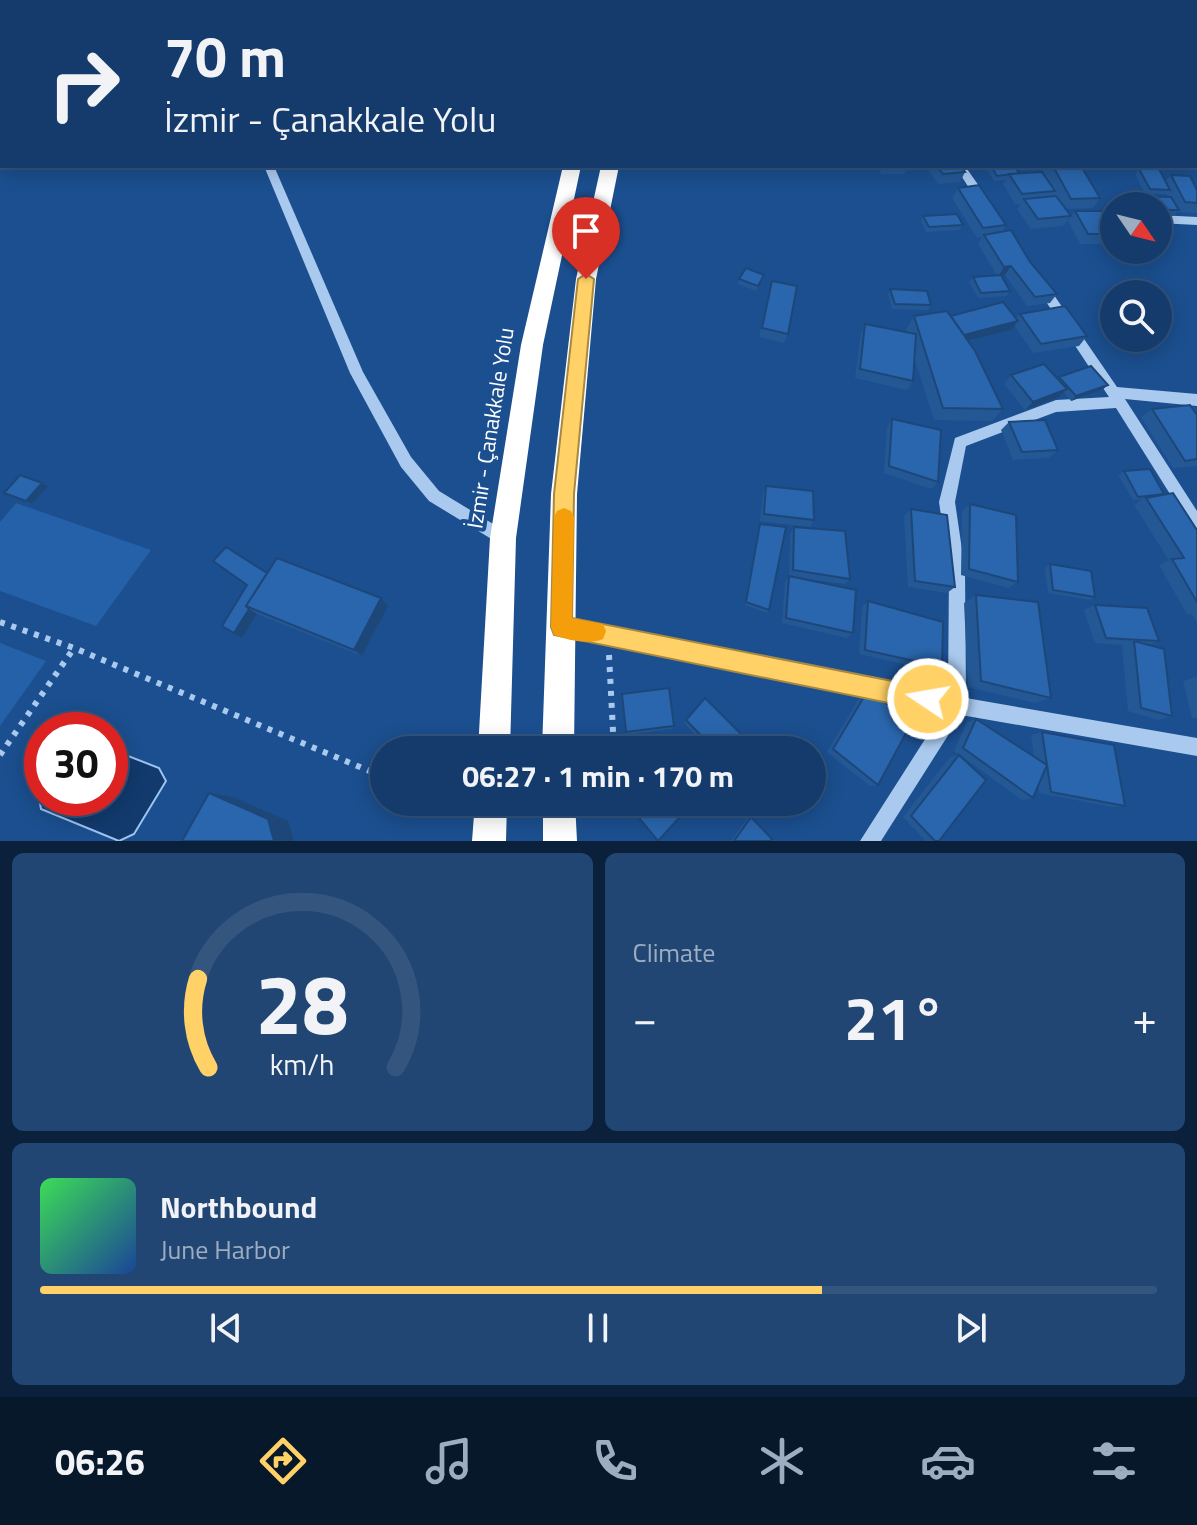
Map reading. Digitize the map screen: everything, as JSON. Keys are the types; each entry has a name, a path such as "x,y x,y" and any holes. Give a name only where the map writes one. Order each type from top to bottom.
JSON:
{"highway":[{"name":"İzmir - Çanakkale Yolu","path":"495,736 503,538 532,345 572,168"},
{"path":"558,736 564,494 586,279 610,168"},
{"path":"489,841 490,816"},
{"path":"559,816 560,841"}],"street":[{"path":"270,168 357,373 406,462 434,496 503,538"},
{"path":"961,168 994,216"},
{"path":"1172,220 1197,221"},
{"path":"1037,279 1117,397 1197,524"},
{"path":"870,841 957,705 957,570 947,502 960,442 1056,406 1117,397 1197,400"},
{"path":"561,627 608,633 957,705 1197,747"}],"path":[{"path":"0,622 74,648 370,771"},
{"path":"608,633 613,736"},
{"path":"0,755 74,648"}],"shaded area":[{"path":"16,503 151,550 96,626 0,591 0,522"},
{"path":"0,643 46,661 0,726"},
{"path":"128,756 159,768 166,781 134,834 119,841 58,816 128,816"}],"building":[{"path":"938,168 962,168 965,172 943,174"},
{"path":"992,168 1015,168 1019,173 997,176"},
{"path":"1054,168 1082,168 1100,198 1071,199"},
{"path":"1139,169 1159,169 1170,190 1150,189"},
{"path":"1042,172 1055,191 1022,194 1009,174"},
{"path":"1171,175 1190,176 1197,190 1197,203 1185,202"},
{"path":"979,185 1006,225 983,228 958,188"},
{"path":"1056,196 1071,216 1038,219 1024,199"},
{"path":"1075,211 1100,211 1100,234 1088,234"},
{"path":"957,214 963,225 929,227 923,216"},
{"path":"1011,230 1030,262 1057,294 1035,297 1011,266 1004,267 984,235"},
{"path":"746,268 764,275 758,286 739,279"},
{"path":"1001,275 1010,291 981,293 973,277"},
{"path":"772,281 797,286 788,334 762,328"},
{"path":"890,289 927,291 931,305 895,304"},
{"path":"1003,302 1018,321 964,335 951,316"},
{"path":"1065,306 1087,336 1041,344 1020,314"},
{"path":"947,311 975,351 1003,409 943,408 914,316"},
{"path":"865,324 916,334 913,381 860,369"},
{"path":"1044,364 1067,389 1033,402 1011,375"},
{"path":"1091,366 1108,385 1076,396 1059,377"},
{"path":"1190,405 1197,415 1197,459 1185,461 1152,409"},
{"path":"892,419 941,430 938,482 889,466"},
{"path":"1045,420 1058,450 1022,452 1009,422"},
{"path":"1150,469 1164,494 1138,497 1124,471"},
{"path":"20,475 42,483 26,501 4,493"},
{"path":"766,486 813,491 814,520 764,514"},
{"path":"1173,493 1197,530 1197,602 1172,559 1184,558 1146,498"},
{"path":"970,504 1016,515 1018,582 969,569"},
{"path":"911,509 947,515 955,587 915,581"},
{"path":"760,524 786,527 769,610 746,602"},
{"path":"794,527 845,531 850,579 793,570"},
{"path":"226,547 267,573 246,606 249,609 234,633 222,626 247,585 213,561"},
{"path":"277,558 381,598 354,650 246,606"},
{"path":"1050,564 1091,571 1095,597 1053,590"},
{"path":"789,576 856,590 853,633 786,618"},
{"path":"976,595 1038,602 1051,698 981,681"},
{"path":"868,601 943,622 942,667 865,650"},
{"path":"1095,605 1147,608 1159,641 1106,638"},
{"path":"1134,641 1164,649 1172,716 1141,708"},
{"path":"669,688 674,726 626,732 622,694"},
{"path":"868,690 912,722 878,785 833,749"},
{"path":"705,698 742,735 701,736 686,720"},
{"path":"976,719 1047,765 1033,798 963,748"},
{"path":"1042,732 1114,745 1125,806 1051,792"},
{"path":"959,755 986,780 939,841 935,841 911,816"},
{"path":"209,793 268,819 274,841 182,841"},
{"path":"637,816 679,818 658,841"},
{"path":"751,817 772,839 770,841 734,841"}],"slow traffic":[{"path":"564,517 561,627 596,631"}],"route":[{"path":"586,279 564,494 561,627 608,633 928,699"}]}
